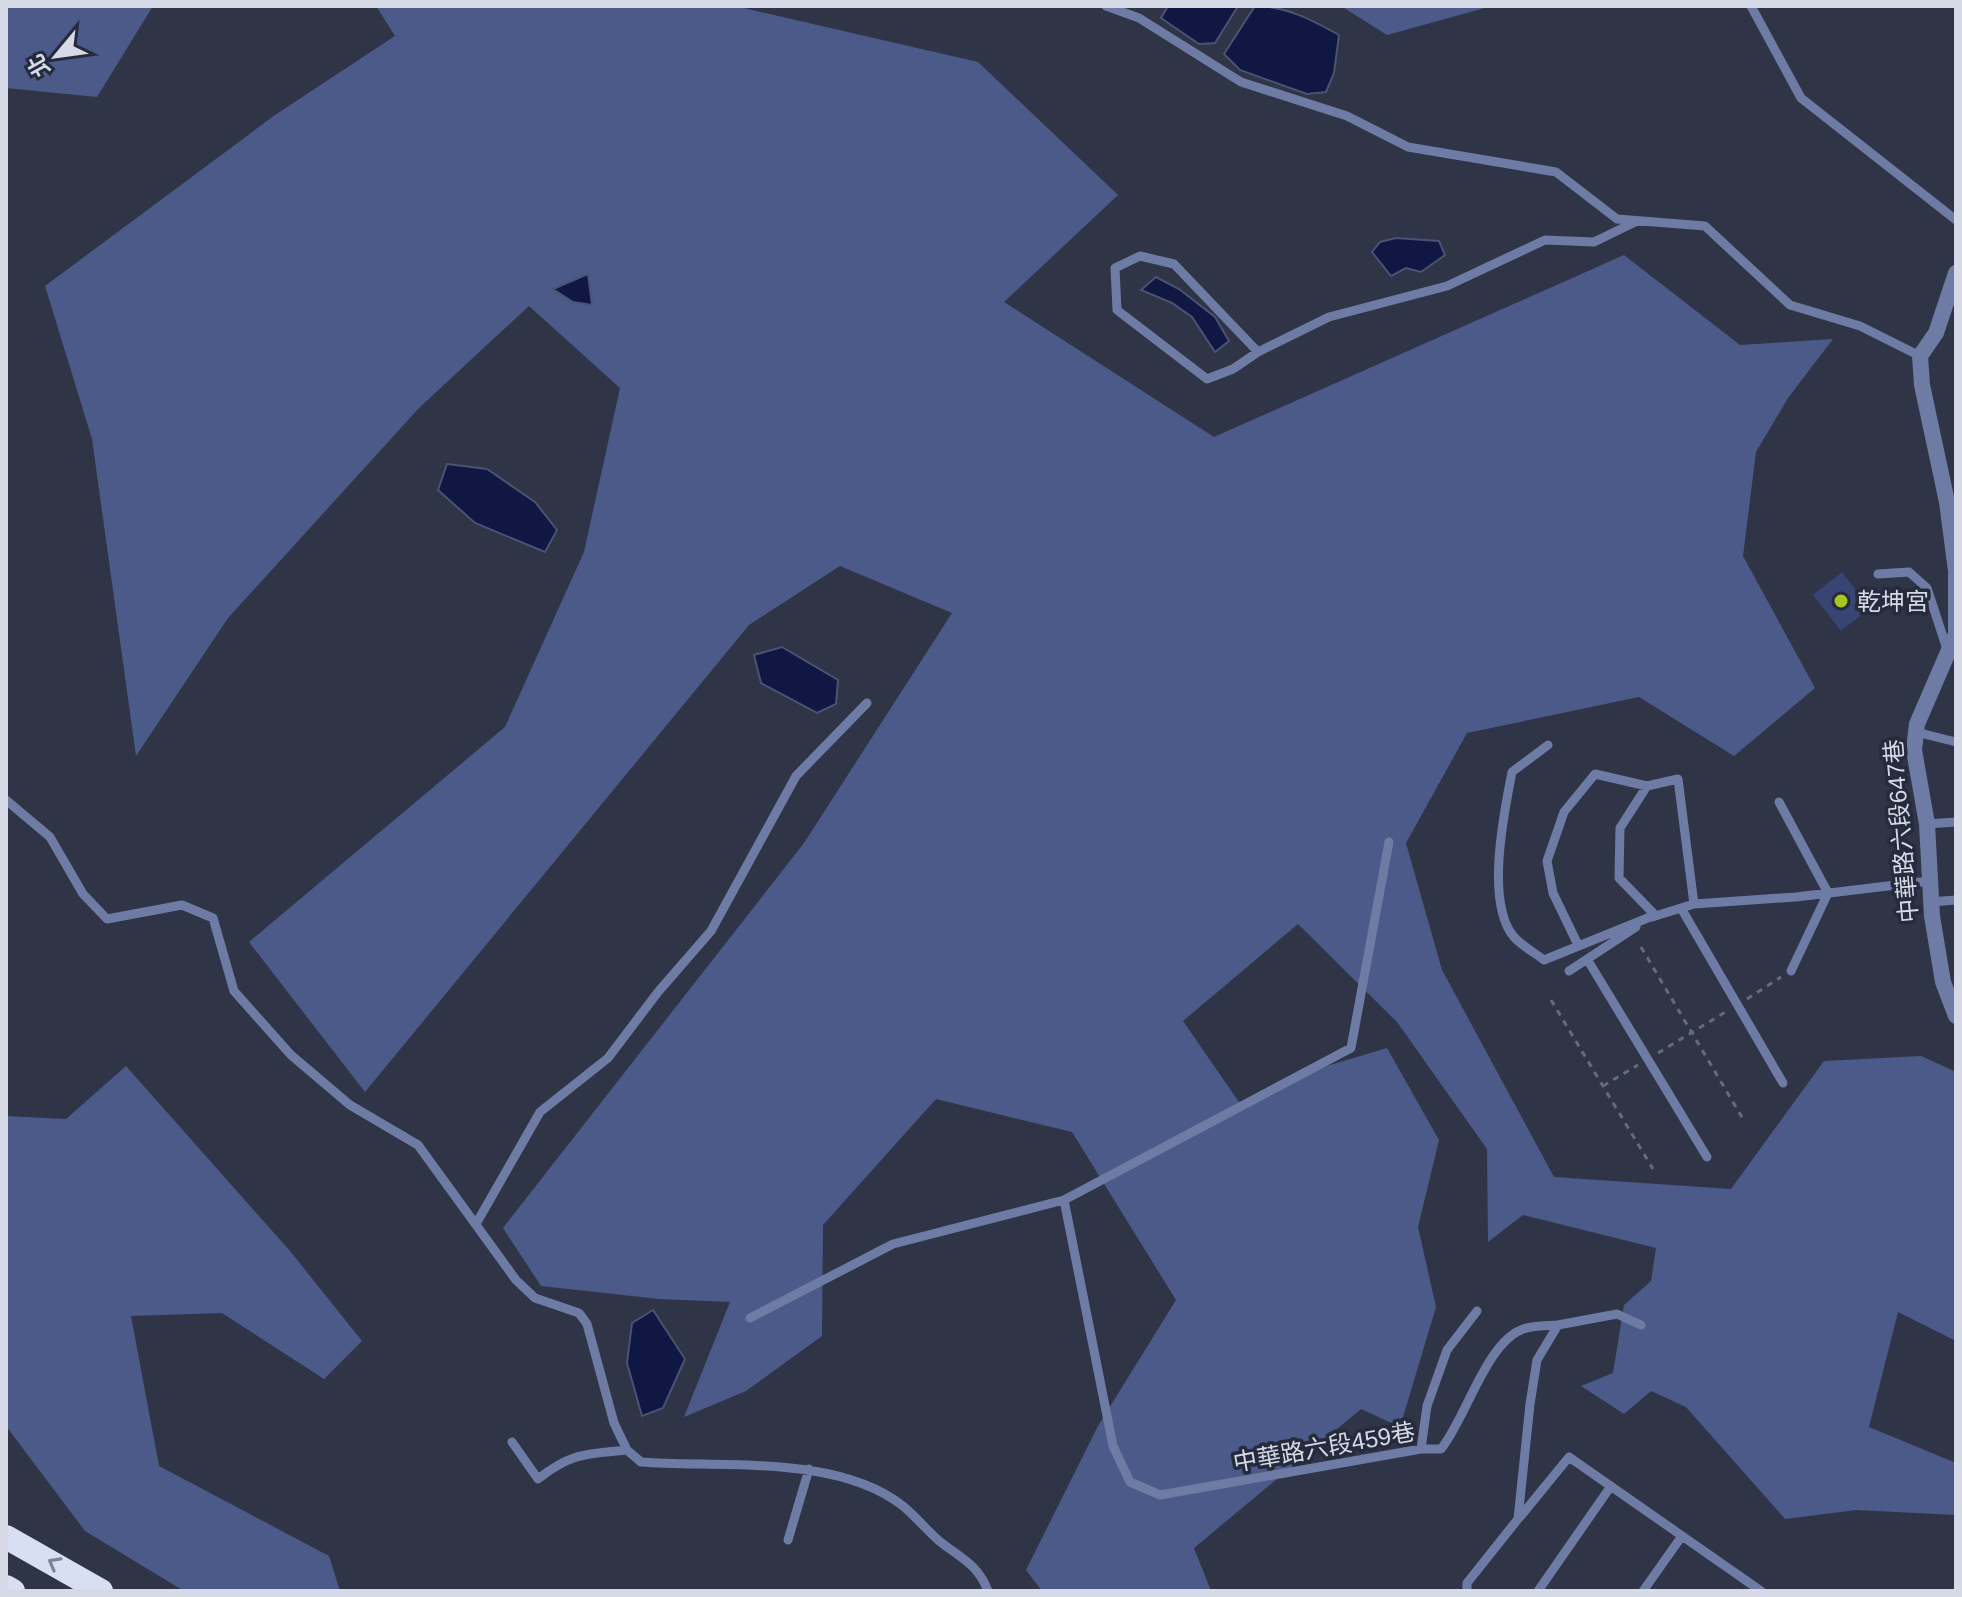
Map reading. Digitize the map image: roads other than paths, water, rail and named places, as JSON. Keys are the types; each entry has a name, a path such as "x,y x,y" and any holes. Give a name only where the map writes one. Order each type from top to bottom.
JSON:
{"highway":[{"path":"6,1537 101,1591"},
{"path":"6,1587 13,1591"}],"street":[{"path":"1920,356 1936,333 1956,273"},
{"name":"中華路六段647巷","path":"1920,356 1922,385 1947,502 1956,571 1956,634 1952,652 1928,694 1916,732 1914,750 1927,824 1930,902 1943,982 1956,1016"}],"lane":[{"path":"1106,6 1139,18 1241,82 1347,116 1408,147 1556,172 1617,219 1705,226 1790,305 1860,326 1920,356"},
{"path":"1751,6 1801,98 1956,220"},
{"path":"1258,352 1174,264 1140,256 1115,268 1117,310 1207,379 1233,369 1258,352 1329,317 1447,286 1545,240 1594,242 1638,221"},
{"path":"1878,574 1909,572 1927,588 1952,652"},
{"path":"476,1224 540,1112 608,1058 658,992 711,931 796,776 867,703"},
{"path":"1916,732 1956,742"},
{"path":"1548,745 1512,772 1500,834 1499,905 1513,936 1544,960 1655,915 1694,904 1929,881"},
{"path":"1578,945 1553,893 1547,861 1564,812 1595,774 1647,786 1678,779 1694,904"},
{"path":"1647,786 1620,828 1619,878 1655,915"},
{"path":"6,800 50,837 83,894 107,919 182,905 213,918 234,991 291,1055 350,1105 418,1145 516,1280 535,1298 579,1313 587,1324 614,1423 627,1450 641,1462 809,1469 847,1476 901,1504 980,1572 988,1591"},
{"path":"1779,802 1828,893"},
{"path":"1927,824 1956,822"},
{"path":"750,1318 893,1244 1064,1200 1351,1048 1389,842"},
{"path":"1791,971 1828,893"},
{"path":"1930,902 1956,900"},
{"path":"1681,908 1783,1083"},
{"path":"1569,971 1655,915"},
{"path":"1587,959 1707,1157"},
{"name":"中華路六段459巷","path":"1064,1200 1113,1446 1130,1482 1160,1495 1421,1449 1441,1449 1454,1433 1476,1383 1506,1341 1521,1329 1558,1325"},
{"path":"1421,1449 1427,1406 1447,1350 1477,1311"},
{"path":"1518,1519 1537,1360 1558,1325 1617,1314 1641,1325"},
{"path":"512,1442 538,1479 558,1463 577,1455 627,1450"},
{"path":"1467,1591 1467,1583 1569,1457 1754,1589"},
{"path":"788,1540 809,1469"},
{"path":"1538,1591 1611,1486"},
{"path":"1643,1591 1682,1536"}],"place":[{"name":"乾坤宮","path":"1841,601"}]}
